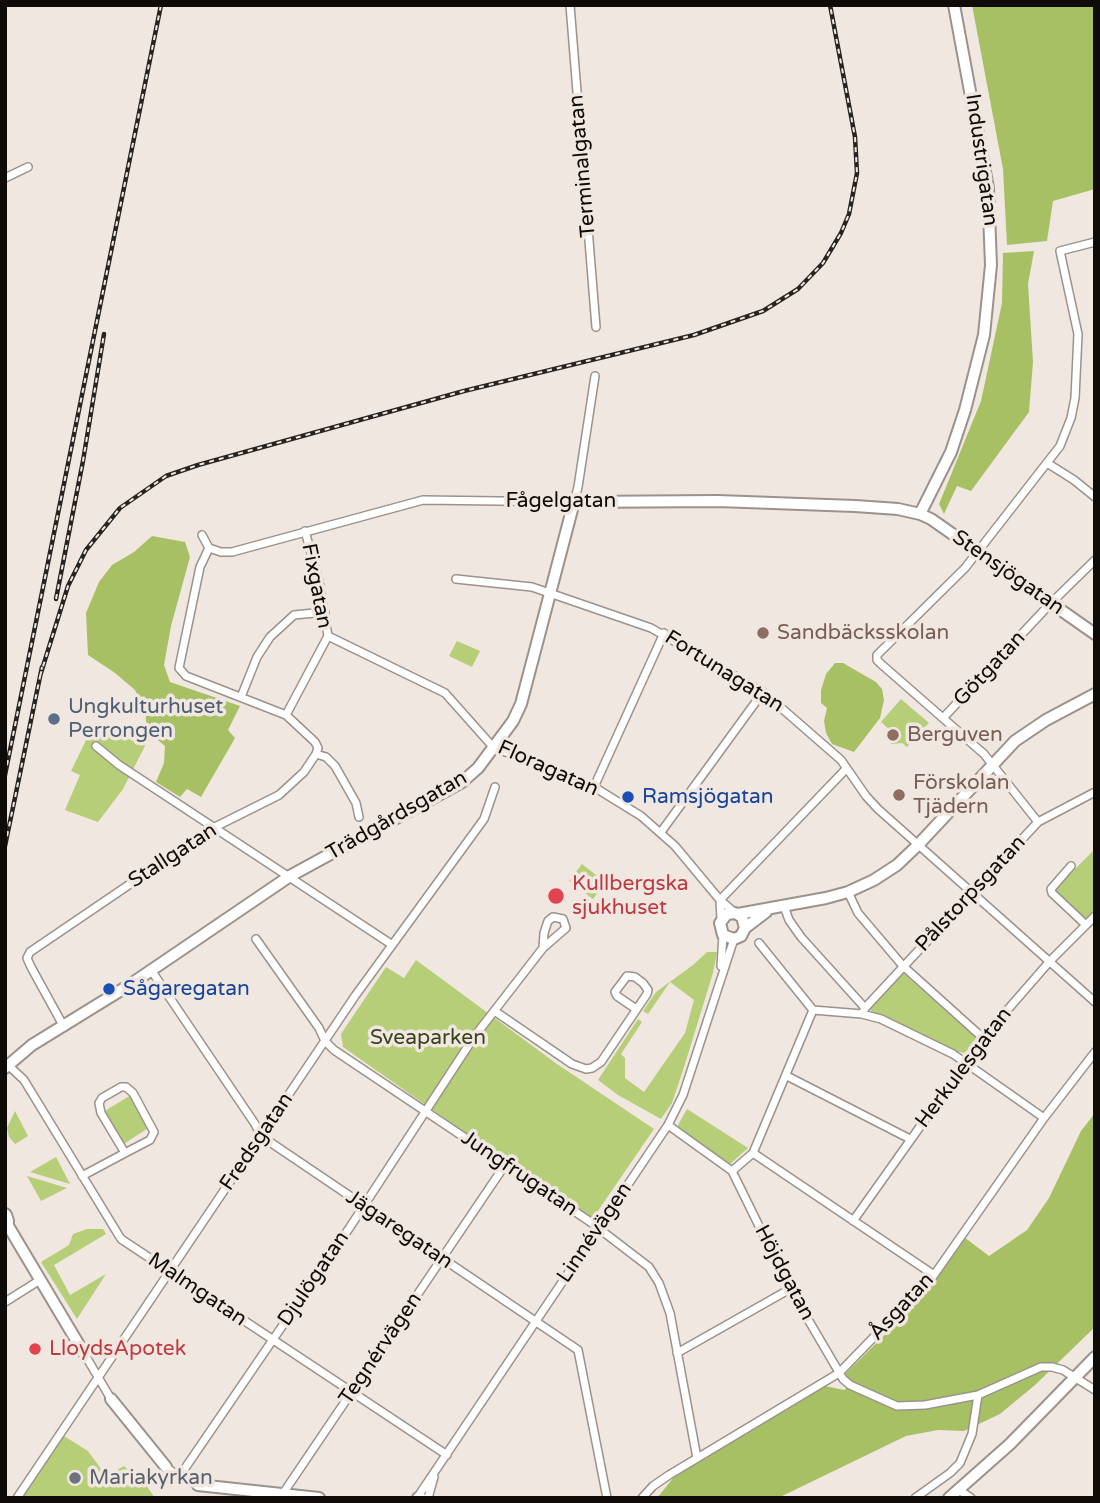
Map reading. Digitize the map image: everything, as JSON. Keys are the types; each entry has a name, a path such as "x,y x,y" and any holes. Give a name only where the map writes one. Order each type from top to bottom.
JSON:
{"street":[{"name":"Terminalgatan","path":"570,5 596,327"},
{"name":"Industrigatan","path":"920,514 951,452 965,410 984,335 991,265 988,188 954,5"},
{"path":"5,178 29,167"},
{"path":"1038,822 993,764 881,664 877,655 978,552 1047,463 1066,433 1075,398 1078,334 1060,251 1095,242"},
{"name":"Trädgårdsgatan","path":"6,1067 32,1045 64,1027 290,876 462,782 478,768 513,722 521,704 574,502 595,376"},
{"path":"1047,463 1095,497"},
{"name":"Fågelgatan","path":"209,548 232,552 423,500 718,501 855,506 898,509 920,514"},
{"name":"Stensjögatan","path":"920,514 1095,634"},
{"name":"Fixgatan","path":"286,715 328,636 325,612 305,531"},
{"path":"202,535 209,548 200,567 179,669 186,676 286,715 315,742 318,748 316,754 326,757 335,766 356,803 359,817"},
{"name":"Götgatan","path":"943,718 1095,560"},
{"name":"Fortunagatan","path":"456,579 532,587 664,633 763,692 841,760 871,801 918,845 1095,1002"},
{"path":"241,697 257,657 270,637 299,614 325,612"},
{"path":"594,787 664,633"},
{"name":"Floragatan","path":"328,636 445,693 493,747 594,787 617,800 661,832 684,855 720,900 737,914"},
{"path":"661,832 763,692"},
{"path":"721,920 727,914 784,906 848,892 874,880 897,865 918,845 993,764 1026,733 1095,694"},
{"path":"96,746 120,765 391,944"},
{"name":"Stallgatan","path":"64,1027 27,958 34,948 216,827 279,795 304,772 316,754"},
{"path":"771,908 745,928 741,936 728,937 720,930 720,900 846,769"},
{"name":"Fredsgatan","path":"18,1498 391,944 484,819 495,788"},
{"name":"Pålstorpsgatan","path":"864,1011 1038,822 1095,792"},
{"path":"1071,866 1051,889 1085,924"},
{"path":"848,892 858,913 904,966 983,1038"},
{"path":"784,906 789,920 801,937 864,1011 953,1054 1044,1118"},
{"path":"737,914 744,921 745,928"},
{"name":"Herkulesgatan","path":"853,1221 983,1038 1050,961 1095,916"},
{"name":"Linnévägen","path":"419,1498 589,1238 598,1229 668,1125 683,1095 720,977 728,937"},
{"name":"Jungfrugatan","path":"256,939 319,1028 325,1041 334,1050 642,1260 659,1283 670,1313 697,1458"},
{"path":"759,943 813,1010"},
{"name":"Djulögatan","path":"179,1477 474,1037 543,948"},
{"name":"Jägaregatan","path":"151,970 261,1136 578,1350 607,1498"},
{"path":"496,1012 572,1063 586,1069 601,1062 636,1009 648,990 635,977 627,976 615,992 636,1009"},
{"path":"813,1010 864,1011"},
{"path":"732,1171 753,1153 813,1010"},
{"name":"Åsgatan","path":"644,1497 653,1486 697,1458 839,1373 934,1275 1044,1118 1095,1052"},
{"name":"Malmgatan","path":"6,1067 24,1080 121,1239 447,1455"},
{"path":"787,1076 910,1139"},
{"path":"82,1176 150,1140 154,1132 133,1093 126,1087 121,1087 102,1098 99,1103 101,1113 125,1153"},
{"name":"Höjdgatan","path":"668,1125 732,1171 790,1289 839,1373"},
{"path":"753,1153 934,1275"},
{"name":"Tegnérvägen","path":"282,1496 505,1165"},
{"path":"6,1225 111,1399 166,1467 179,1477 198,1485 319,1498"},
{"path":"5,1302 40,1280"},
{"path":"677,1353 790,1289"},
{"path":"949,1498 1010,1444 1095,1357"},
{"path":"839,1373 850,1385 897,1406 925,1405 978,1395 1041,1367 1063,1370 1095,1390"},
{"path":"915,1498 943,1479 960,1463 972,1434 978,1395"},
{"name":"Linnévägen","path":"428,1498 435,1473"},
{"path":"959,1490 971,1498"}],"green space":[{"path":"972,5 1095,5 1095,189 1053,201 1047,241 1007,245 1003,169"},
{"path":"1034,251 1028,284 1033,362 1029,412 971,491 957,486 944,514 939,504 981,401 1002,303 1003,253"},
{"path":"152,536 185,542 190,557 171,626 164,665 170,682 240,706 228,730 235,738 201,797 187,789 180,797 156,782 164,763 165,746 147,731 145,710 135,690 88,655 86,613 99,582 112,565 134,552"},
{"path":"457,641 480,651 472,667 449,656"},
{"path":"835,663 843,663 876,682 882,689 884,700 880,718 854,752 832,744 826,733 824,721 827,708 821,703 821,690 826,674"},
{"path":"901,699 929,723 907,747 902,743 892,744 887,739 892,732 881,722"},
{"path":"93,726 147,742 123,789 98,822 65,810 80,775 71,771"},
{"path":"1095,849 1095,911 1085,920 1054,890"},
{"path":"582,864 605,882 593,899 569,881"},
{"path":"707,952 717,952 713,973 672,1103 661,1119 618,1095 598,1080 638,1019 642,1022 621,1054 625,1058 625,1078 644,1092 685,1033 694,1000 670,982 648,1014 643,1011 656,992"},
{"name":"Sveaparken","path":"416,960 557,1064 654,1129 591,1221 343,1047 341,1034 386,967 404,978"},
{"path":"903,973 976,1038 965,1053 955,1051 871,1011 871,1006"},
{"path":"131,1095 150,1127 122,1145 103,1112"},
{"path":"687,1109 748,1148 730,1164 721,1160 678,1130 677,1127"},
{"path":"15,1111 28,1136 15,1144 9,1137 7,1128"},
{"path":"1095,1113 1095,1327 1035,1385 1000,1414 964,1431 938,1430 906,1436 778,1498 657,1498 674,1477 825,1386 844,1390 852,1384 845,1374 911,1309 964,1237 989,1256 1027,1230 1049,1198 1081,1131"},
{"path":"56,1157 70,1184 30,1172"},
{"path":"27,1176 67,1188 41,1201"},
{"path":"87,1229 103,1229 106,1234 54,1265 70,1295 106,1274 77,1319 41,1262 69,1245 73,1234"},
{"path":"64,1436 88,1451 104,1473 110,1474 124,1466 139,1482 144,1482 155,1498 22,1498"}],"railway":[{"path":"5,775 161,5"},
{"path":"40,676 68,586 86,550 120,508 166,476 464,391 694,335 763,311 798,289 823,263 841,233 849,214 857,173 855,137 830,5"},
{"path":"56,599 104,334"},
{"path":"5,846 42,667"}],"place":[{"name":"Sandbäcksskolan","path":"763,633"},
{"name":"Ungkulturhuset Perrongen","path":"54,719"},
{"name":"Berguven","path":"893,735"},
{"name":"Förskolan Tjädern","path":"899,795"},
{"name":"Ramsjögatan","path":"628,797"},
{"name":"Kullbergska sjukhuset","path":"556,896"},
{"name":"Sågaregatan","path":"109,989"},
{"name":"LloydsApotek","path":"35,1349"},
{"name":"Mariakyrkan","path":"75,1478"}]}
